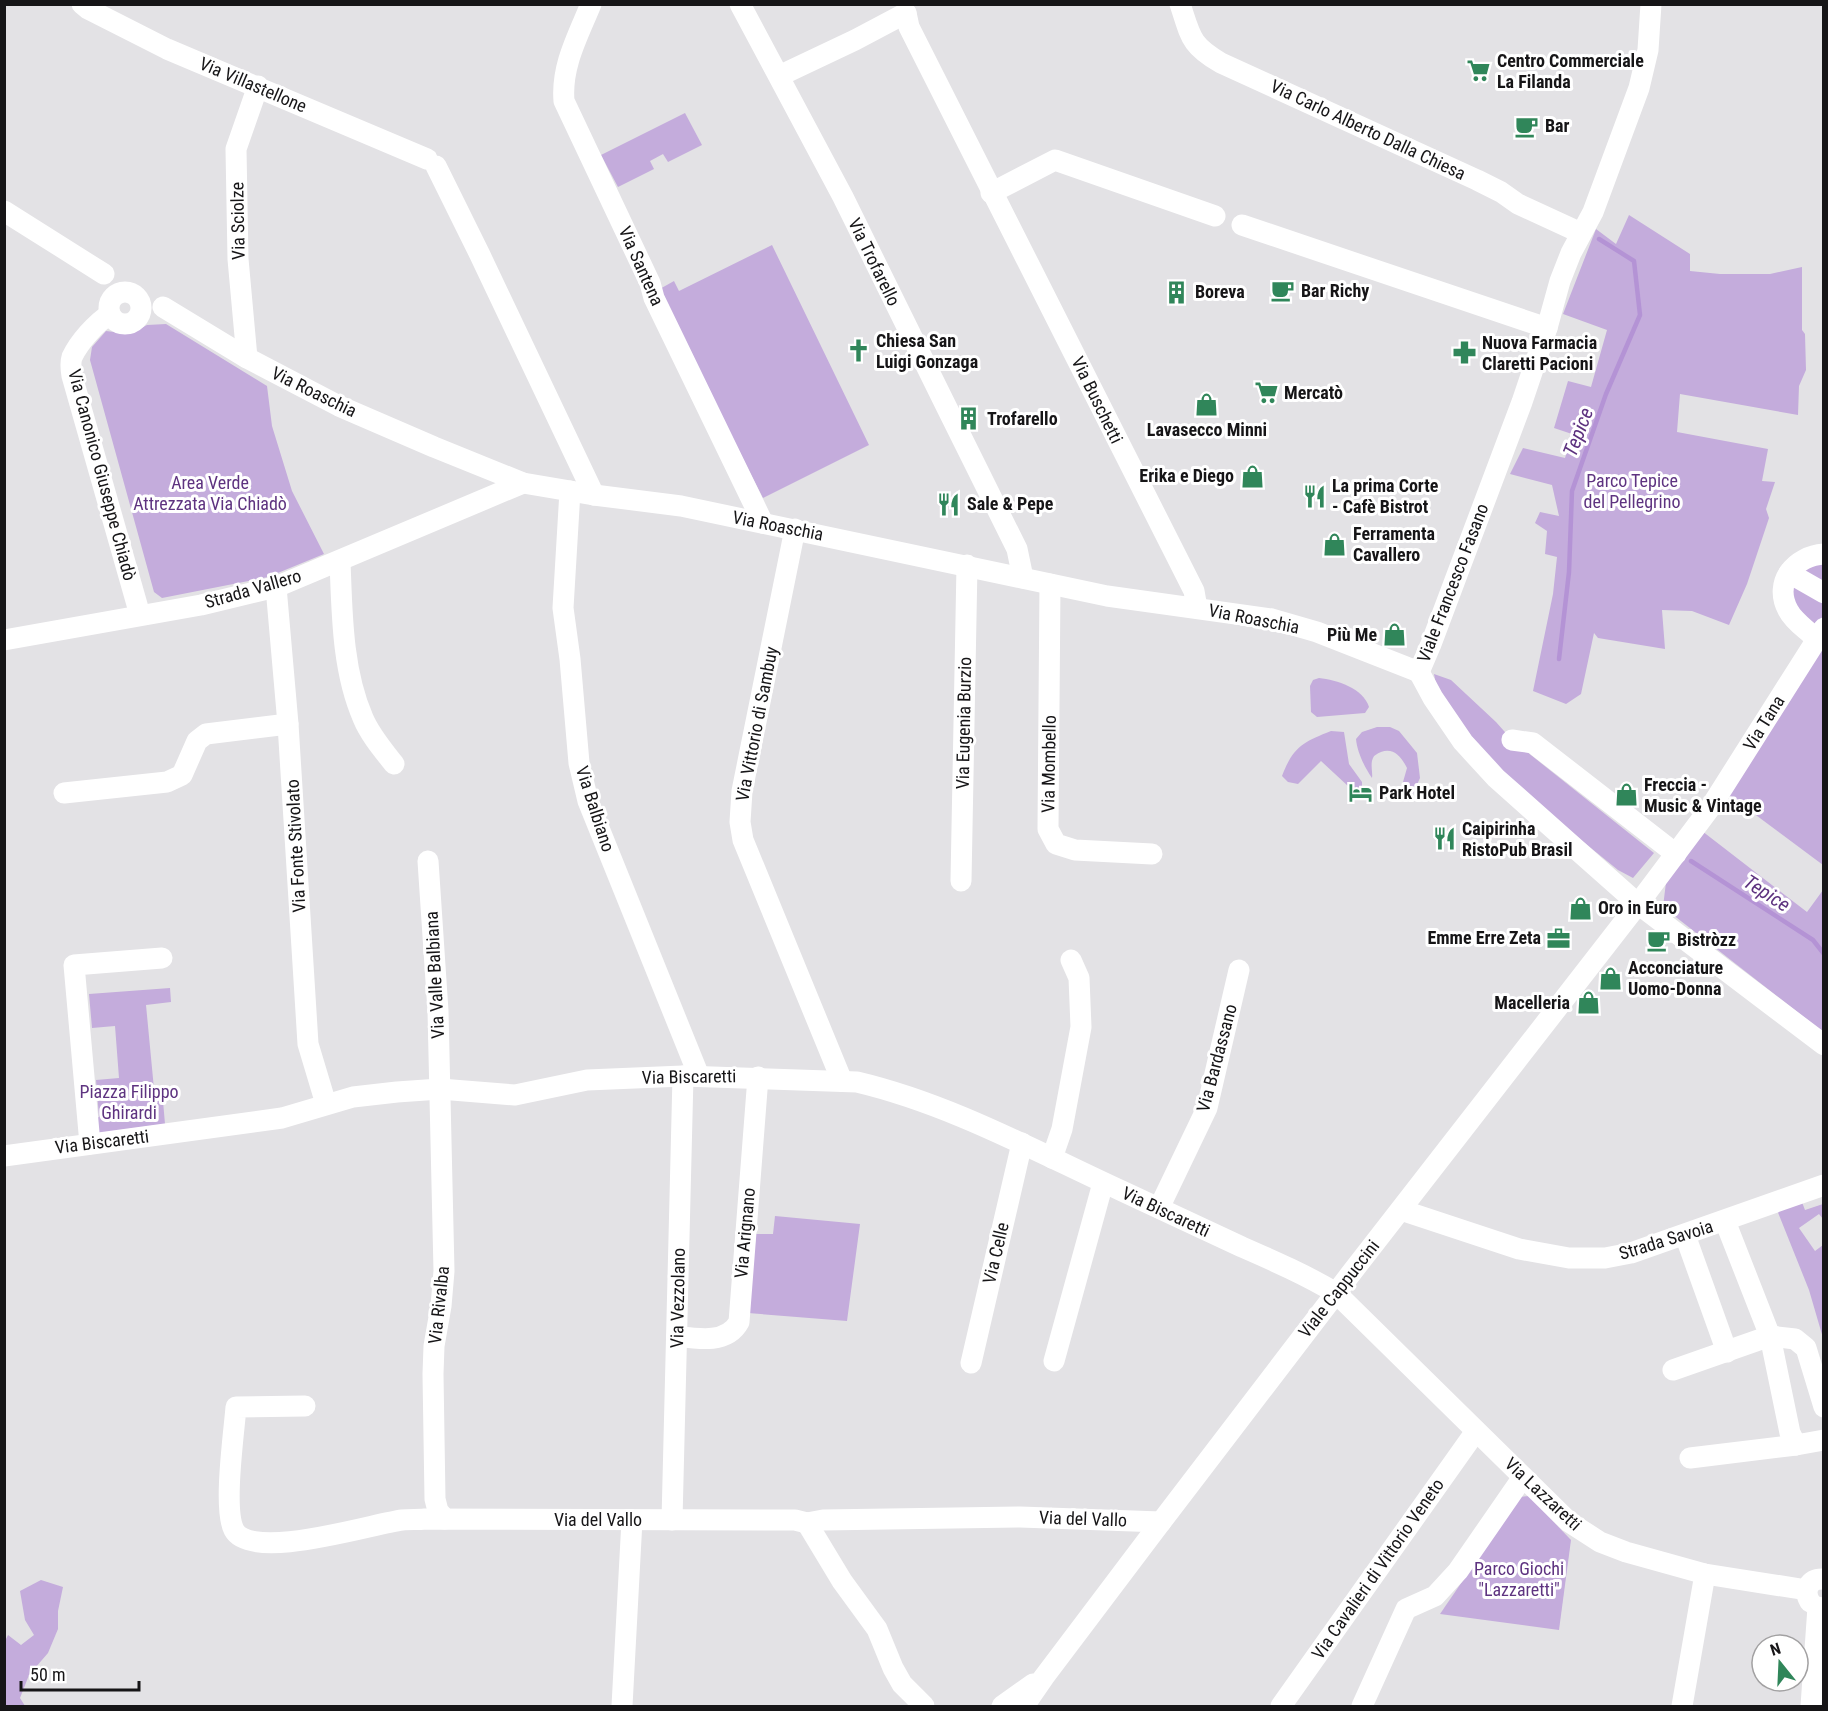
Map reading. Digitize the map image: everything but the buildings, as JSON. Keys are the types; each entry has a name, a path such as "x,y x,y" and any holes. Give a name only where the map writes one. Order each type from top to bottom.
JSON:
{"street":[{"name":"Via Villastellone","path":"82,4 168,49 432,163 485,265 594,495"},
{"name":"Via Santena","path":"591,4 565,69 564,101 650,283 654,298 763,523"},
{"path":"740,4 779,76 855,40 907,9"},
{"name":"Via Carlo Alberto Dalla Chiesa","path":"1180,4 1195,44 1202,52 1221,63 1477,180 1518,204 1581,233"},
{"name":"Viale Francesco Fasano","path":"1651,4 1648,50 1639,88 1593,212 1560,281 1522,402 1419,672 1433,698 1463,742 1496,778 1638,904 1824,1045"},
{"name":"Via Buschetti","path":"907,9 909,27 1194,591 1197,608"},
{"name":"Via Trofarello","path":"779,76 843,197 1017,549 1023,578"},
{"name":"Via Sciolze","path":"247,358 238,259 236,149 258,86"},
{"path":"991,193 1055,160 1215,216"},
{"path":"4,211 104,274 126,304"},
{"path":"1242,225 1547,328"},
{"name":"Via Roaschia","path":"126,304 163,307 247,358 339,406 523,483 681,506 1107,596 1272,619 1317,632 1419,672"},
{"name":"Via Canonico Giuseppe Chiadò","path":"126,304 97,322 72,358 72,376 140,615"},
{"name":"Strada Vallero","path":"4,640 201,605 276,587 523,483"},
{"name":"Via Balbiano","path":"570,491 562,597 579,763 588,801 691,1076"},
{"name":"Via Vittorio di Sambuy","path":"795,529 742,791 740,822 743,840 842,1081"},
{"path":"1817,631 1796,621 1788,610 1783,588 1789,573 1799,561 1811,555 1824,554"},
{"path":"340,561 342,609 350,675 363,718 394,764"},
{"name":"Via Eugenia Burzio","path":"961,881 967,565"},
{"path":"1789,573 1824,593"},
{"name":"Via Mombello","path":"1050,584 1048,829 1056,844 1075,850 1152,854"},
{"name":"Via Fonte Stivolato","path":"276,587 288,724 308,1044 326,1104"},
{"name":"Via Tana","path":"1638,904 1720,794 1817,631"},
{"path":"64,793 167,782 182,775 197,741 206,734 288,724"},
{"path":"1512,740 1533,743 1676,854"},
{"name":"Via Valle Balbiana","path":"428,861 438,1011 440,1089"},
{"name":"Viale Cappuccini","path":"1024,1707 1044,1677 1336,1293 1638,904"},
{"path":"90,1144 74,965 162,958"},
{"path":"1052,1158 1062,1129 1081,1027 1079,978 1071,960"},
{"name":"Via Bardassano","path":"1158,1208 1207,1108 1239,970"},
{"name":"Via Biscaretti","path":"4,1156 282,1118 353,1097 440,1089 515,1095 587,1080 691,1076 857,1082 878,1087 954,1114 1022,1143 1103,1183 1296,1271 1336,1293"},
{"name":"Via Vezzolano","path":"672,1520 677,1336 691,1076"},
{"name":"Via Arignano","path":"677,1336 721,1337 731,1333 739,1322 758,1077"},
{"name":"Via Rivalba","path":"440,1089 444,1271 434,1346 433,1385 435,1499 438,1511 445,1519"},
{"name":"Via Celle","path":"970,1363 1022,1143"},
{"path":"1054,1361 1103,1183"},
{"name":"Strada Savoia","path":"1401,1210 1519,1249 1569,1258 1605,1258 1632,1253 1824,1185"},
{"path":"1725,1221 1770,1336 1790,1433 1796,1445"},
{"path":"1684,1235 1727,1352"},
{"name":"Via Lazzaretti","path":"1336,1293 1569,1522 1600,1542 1626,1552 1705,1574 1820,1589"},
{"path":"1673,1370 1770,1336 1795,1339 1806,1348 1824,1407"},
{"name":"Via del Vallo","path":"305,1406 236,1407 229,1511 235,1532 249,1542 311,1541 402,1520 445,1519 795,1520 807,1523 823,1520 1020,1517 1161,1522"},
{"name":"Via Cavalieri di Vittorio Veneto","path":"1281,1707 1476,1431"},
{"path":"1690,1458 1824,1440"},
{"path":"1362,1707 1406,1609 1435,1596 1458,1571 1523,1477"},
{"path":"622,1707 632,1520"},
{"path":"807,1523 842,1581 877,1629 892,1668 902,1684 924,1703"},
{"path":"1682,1707 1705,1574"},
{"path":"1811,1707 1820,1589"},
{"name":"Viale Cappuccini","path":"1002,1707 1044,1677"}],"green space":[{"path":"685,113 702,145 668,162 663,154 650,161 654,169 618,187 601,155"},
{"name":"Parco Tepice del Pellegrino","path":"1629,215 1690,254 1690,271 1720,274 1770,274 1802,267 1802,330 1805,334 1806,370 1799,386 1798,415 1680,394 1677,432 1768,449 1762,481 1775,482 1766,509 1769,518 1747,584 1729,625 1692,611 1662,610 1665,649 1598,638 1594,633 1581,694 1566,704 1533,691 1553,594 1557,557 1545,554 1547,531 1535,523 1540,512 1559,516 1552,485 1510,474 1523,448 1565,458 1572,434 1554,428 1568,381 1591,387 1607,330 1563,314 1596,229 1616,244"},
{"path":"772,245 869,445 763,498 658,290 674,281 679,291"},
{"name":"Area Verde Attrezzata Via Chiadò","path":"166,324 267,386 272,426 292,491 324,554 268,577 162,598 154,592 90,360 92,347 106,331 130,334 147,325"},
{"path":"1823,554 1823,628 1796,621 1789,573"},
{"path":"1823,640 1823,865 1729,795"},
{"path":"1434,674 1451,680 1512,740 1654,853 1633,878 1618,870 1507,780 1438,695"},
{"path":"1319,678 1341,683 1355,690 1366,700 1369,707 1365,713 1317,717 1311,712 1310,686 1313,680"},
{"path":"1377,727 1390,727 1399,731 1417,753 1420,778 1411,798 1405,801 1394,798 1401,789 1407,768 1400,757 1390,751 1375,755 1372,763 1372,778 1364,765 1356,739 1362,732"},
{"path":"1331,731 1344,732 1349,764 1362,782 1362,799 1321,761 1298,784 1288,782 1282,776 1290,758 1300,747"},
{"path":"1702,831 1807,912 1823,890 1823,1032 1663,907 1667,874"},
{"name":"Piazza Filippo Ghirardi","path":"170,988 171,1002 146,1005 154,1089 163,1101 165,1124 98,1133 96,1080 119,1078 115,1026 92,1028 89,994"},
{"path":"1800,1197 1805,1210 1823,1204 1823,1219 1819,1214 1799,1228 1815,1251 1823,1245 1823,1338 1809,1290 1775,1205"},
{"path":"775,1216 860,1224 847,1321 748,1313 756,1234 773,1234"},
{"name":"Parco Giochi \"Lazzaretti\"","path":"1529,1496 1571,1540 1559,1630 1440,1614 1520,1497"},
{"path":"41,1580 63,1587 58,1611 58,1629 48,1653 29,1675 20,1698 25,1706 5,1706 5,1641 8,1635 21,1645 34,1635 25,1620 20,1591"}],"waterway":[{"name":"Tepice","path":"1559,659 1569,572 1572,491 1606,394 1640,315 1634,261 1599,239"},
{"name":"Tepice","path":"1691,861 1813,940 1824,954"}],"place":[{"name":"Centro Commerciale La Filanda","path":"1479,71"},
{"name":"Bar","path":"1527,126"},
{"name":"Bar Richy","path":"1283,291"},
{"name":"Boreva","path":"1177,292"},
{"name":"Chiesa San Luigi Gonzaga","path":"858,351"},
{"name":"Nuova Farmacia Claretti Pacioni","path":"1464,353"},
{"name":"Mercatò","path":"1266,393"},
{"name":"Lavasecco Minni","path":"1207,404"},
{"name":"Trofarello","path":"969,419"},
{"name":"Erika e Diego","path":"1252,476"},
{"name":"La prima Corte - Cafè Bistrot","path":"1314,496"},
{"name":"Sale & Pepe","path":"949,504"},
{"name":"Ferramenta Cavallero","path":"1335,544"},
{"name":"Più Me","path":"1395,635"},
{"name":"Park Hotel","path":"1361,793"},
{"name":"Freccia - Music & Vintage","path":"1626,795"},
{"name":"Caipirinha RistoPub Brasil","path":"1444,839"},
{"name":"Oro in Euro","path":"1580,908"},
{"name":"Emme Erre Zeta","path":"1559,938"},
{"name":"Bistròzz","path":"1659,940"},
{"name":"Acconciature Uomo-Donna","path":"1610,978"},
{"name":"Macelleria","path":"1588,1003"}]}
